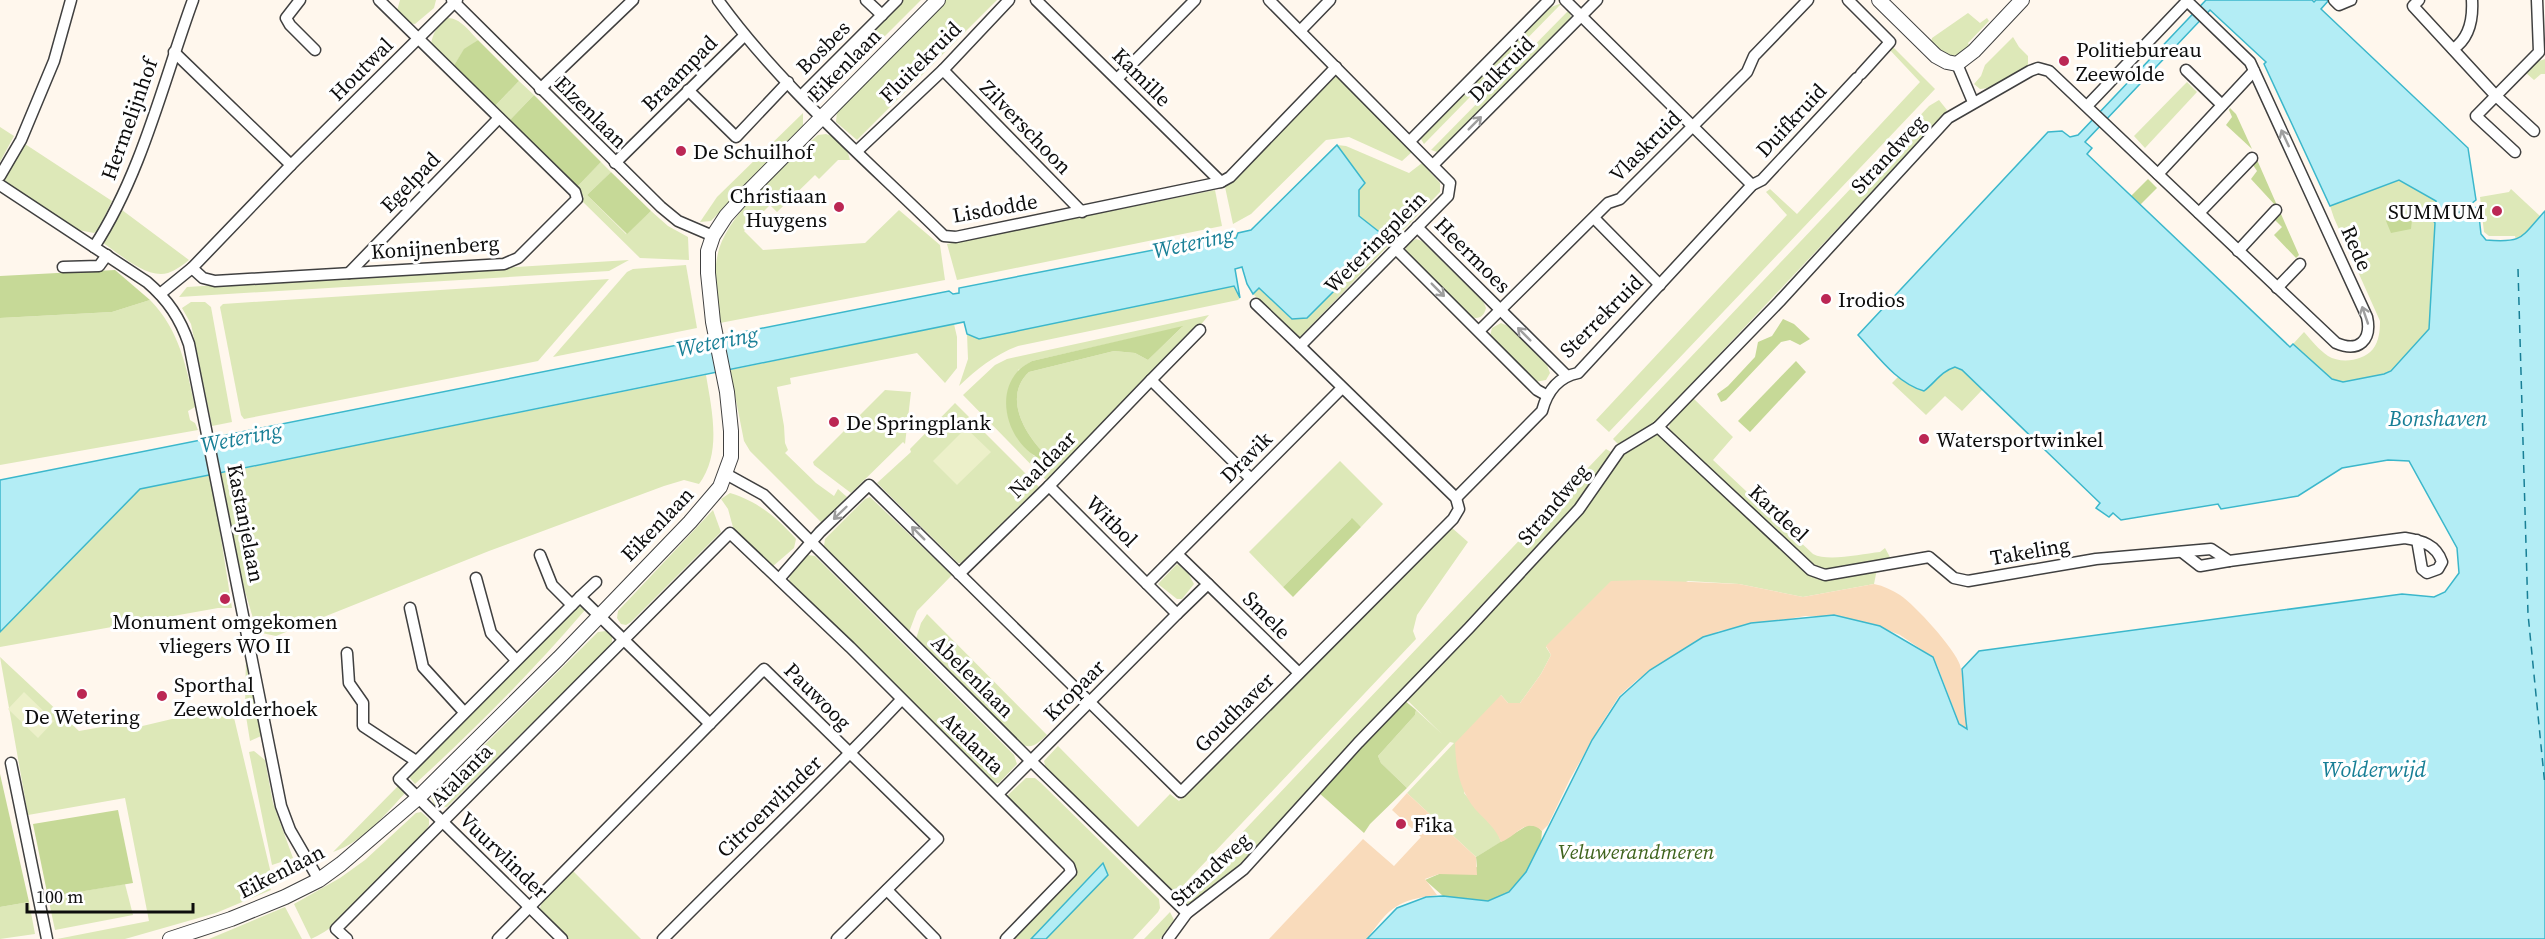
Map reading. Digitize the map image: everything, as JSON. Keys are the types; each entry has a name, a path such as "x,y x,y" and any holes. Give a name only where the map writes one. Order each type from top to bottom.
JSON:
{"street":[{"path":"0,176 21,140 54,61 71,0"},
{"name":"Hermelijnhof","path":"94,247 119,203 138,156 193,0"},
{"path":"300,0 286,18 290,26 315,50"},
{"name":"Konijnenberg","path":"192,268 203,278 215,281 504,264 519,258 577,199 575,192 379,0"},
{"path":"540,89 633,0"},
{"name":"Lisdodde","path":"718,0 744,36 788,82 944,236 956,237 1221,182"},
{"path":"866,0 882,15"},
{"name":"Bosbes","path":"802,95 897,0"},
{"name":"Eikenlaan","path":"170,939 254,910 319,880 341,864 418,798 559,658 690,522 720,487 731,457 727,392 713,322 708,273 708,251 713,236 738,202 938,0"},
{"name":"Fluitekruid","path":"857,151 943,70 1009,0"},
{"name":"Kamille","path":"1036,0 1221,182"},
{"path":"1117,79 1195,0"},
{"name":"Weteringplein","path":"1269,0 1450,183 1448,196 1300,346"},
{"path":"1300,31 1330,0"},
{"name":"Dalkruid","path":"1410,141 1549,0"},
{"path":"1565,0 1752,185"},
{"name":"Dalkruid","path":"1433,165 1597,0"},
{"name":"Vlaskruid","path":"1501,310 1608,203 1620,200 1747,72 1754,57 1808,0"},
{"name":"Duifkruid","path":"1752,185 1762,180 1890,42 1848,0"},
{"path":"1879,0 1936,56 1947,62 1958,64 1974,51 2022,0"},
{"path":"2334,0 2339,5 2351,0"},
{"path":"2419,0 2413,6 2496,96 2534,131"},
{"path":"2453,49 2467,33 2471,23 2472,0"},
{"path":"2515,152 2476,116 2539,52 2537,0"},
{"name":"Houtwal","path":"160,294 192,268 454,1"},
{"name":"Elzenlaan","path":"454,1 660,207 678,220 713,236"},
{"path":"2090,109 2190,4"},
{"name":"Rede","path":"2090,109 2336,344 2355,347 2362,343 2368,333 2367,317 2250,62 2190,4"},
{"name":"Braampad","path":"615,163 744,36"},
{"path":"174,52 291,165"},
{"path":"1958,64 1973,102"},
{"path":"1221,182 1230,177 1336,67"},
{"name":"Strandweg","path":"1168,939 1187,913 1244,868 1358,743 1579,509 1620,450 1658,427 1779,302 1948,118 1973,102 2038,68 2049,71 2090,109"},
{"name":"Zilverschoon","path":"943,70 1082,212"},
{"path":"2186,70 2222,105"},
{"path":"2158,174 2254,71"},
{"path":"688,90 736,137 788,82"},
{"name":"Egelpad","path":"350,273 499,118"},
{"path":"2199,213 2252,158"},
{"name":"Kastanjelaan","path":"0,185 147,282 160,294 182,322 189,344 219,487 281,806 290,830 319,880"},
{"name":"Sterrekruid","path":"1456,498 1542,411 1546,395 1566,375 1578,373 1752,185"},
{"path":"2238,251 2276,210"},
{"path":"1594,218 1660,285"},
{"name":"Heermoes","path":"1417,227 1566,375"},
{"path":"1396,249 1537,390 1546,395"},
{"path":"63,267 99,266 107,255"},
{"path":"2277,288 2300,264"},
{"path":"1256,304 1456,498"},
{"name":"Heermoes","path":"1479,332 1501,310"},
{"name":"Naaldaar","path":"959,574 1049,486 1200,330"},
{"path":"1151,380 1251,480"},
{"name":"Dravik","path":"1147,584 1342,388"},
{"name":"Kardeel","path":"1658,427 1811,570 1825,574 1893,562"},
{"name":"Abelenlaan","path":"726,474 764,495 1187,913"},
{"name":"Goudhaver","path":"812,542 869,485 1181,792 1453,519 1459,508 1456,498"},
{"name":"Witbol","path":"1049,486 1177,614"},
{"name":"Atalanta","path":"347,939 336,929 730,533 850,647 1069,866 1071,872 1006,939"},
{"path":"2182,552 2200,566 2405,538 2417,540"},
{"path":"779,579 812,542"},
{"name":"Takeling","path":"1893,562 1929,557 1954,578 1968,581 2096,559 2211,549 2229,561"},
{"name":"Smele","path":"1178,554 1299,673"},
{"path":"540,555 552,585 598,615 710,724"},
{"path":"476,578 490,633 516,660"},
{"path":"347,653 350,682 363,702 363,726 416,761 596,582"},
{"name":"Kropaar","path":"998,794 1208,584"},
{"path":"410,608 423,667 464,712"},
{"name":"Pauwoog","path":"498,939 764,669 938,839 837,939"},
{"name":"Citroenvlinder","path":"663,939 901,700"},
{"name":"Vuurvlinder","path":"416,761 399,779 562,939"},
{"path":"10,763 47,939"},
{"path":"887,890 934,939"}],"green space":[{"path":"400,0 436,0 434,8 415,24 409,23 397,11"},
{"path":"900,0 921,0 825,96 818,98 812,94 814,87"},
{"path":"945,0 997,0 857,140 836,122 837,112"},
{"path":"1562,3 1424,144 1421,139 1425,131 1551,7"},
{"path":"1569,10 1571,17 1568,25 1445,150 1437,152 1431,150"},
{"path":"1968,13 1980,23 1987,18 1989,21 1968,43 1970,47 1949,56 1931,42 1932,38"},
{"path":"446,18 460,22 478,40 464,50 453,67 431,44 436,30"},
{"path":"2013,37 2028,56 2028,65 2006,81 1980,89 1974,84 1981,76 1985,65"},
{"path":"478,40 519,81 494,107 453,67 464,49"},
{"path":"1892,46 1935,89 1609,432 1596,420 1787,215 1766,192 1770,189 1797,214 1920,82 1889,49"},
{"path":"2545,59 2545,74 2541,74 2534,80 2526,73 2536,62"},
{"path":"1336,76 1412,152 1402,161 1349,137 1326,140 1251,214 1233,224 1225,187"},
{"path":"519,81 534,95 508,122 494,107"},
{"path":"2187,82 2197,92 2145,148 2134,136"},
{"path":"534,95 601,162 575,189 508,122"},
{"path":"1939,100 1947,110 1944,115 1649,429 1619,445 1613,439 1929,106"},
{"path":"2230,108 2236,114 2252,149 2226,125 2232,117"},
{"path":"803,113 803,126 711,221 700,222 717,197"},
{"path":"0,127 14,136 0,162"},
{"path":"826,134 842,144 850,160 838,160 819,179 815,175 777,212 770,205 744,231 763,250 865,243 899,210 940,245 945,280 720,323 715,271 722,241 750,200 818,135"},
{"path":"25,144 112,201 98,230 94,233 78,230 4,181"},
{"path":"1337,145 1346,146 1409,173 1422,163 1440,183 1440,192 1299,338 1253,294 1259,288 1291,319 1387,238 1359,216 1359,190 1365,183"},
{"path":"2256,161 2275,205 2251,179 2257,171 2253,165"},
{"path":"601,162 611,172 587,195 626,234 651,211 668,226 688,237 689,260 640,258 581,200 584,197 575,189"},
{"path":"611,172 651,211 627,234 587,195"},
{"path":"2148,179 2157,188 2140,205 2131,196"},
{"path":"2399,180 2437,201 2437,207 2429,214 2429,220 2433,219 2435,223 2429,329 2391,371 2343,382 2332,379 2293,344 2304,332 2328,356 2339,360 2358,359 2369,353 2375,346 2379,336 2380,321 2330,206"},
{"path":"2511,189 2540,216 2520,239 2516,240 2515,236 2489,236 2484,232 2480,197 2509,192"},
{"path":"1215,190 1222,226 957,280 947,244"},
{"path":"2400,208 2408,212 2412,220 2411,229 2391,233 2386,221"},
{"path":"122,210 189,260 168,273 160,274 142,269 103,243"},
{"path":"2281,214 2299,255 2296,258 2274,235 2282,227 2275,220"},
{"path":"1416,239 1422,241 1483,301 1486,308 1479,318 1471,317 1405,252 1407,244"},
{"path":"629,260 609,271 179,297 187,287"},
{"path":"686,265 697,328 553,357 627,272 633,269"},
{"path":"115,270 150,300 112,312 0,318 0,276"},
{"path":"609,279 538,361 244,419 241,415 220,307 223,304"},
{"path":"1234,286 1240,298 1238,300 1018,346 986,363 959,386 968,359 967,334 979,339"},
{"path":"150,300 168,324 180,350 195,407 188,411 190,420 195,423 198,430 0,465 0,318 112,312"},
{"path":"191,302 205,302 211,307 232,422 212,426 191,324 182,308"},
{"path":"1209,315 1046,480 963,395 995,365 1007,359","holes":["1182,327 1148,360 1135,353 1114,351 1029,372 1021,382 1018,392 1019,414 1030,435 1044,453 1034,456 1014,432 1018,370 1032,361"]},
{"path":"1783,319 1794,324 1810,339 1800,345 1790,340 1781,342 1726,400 1721,402 1717,394 1728,386 1755,357 1758,342 1772,336"},
{"path":"1501,323 1508,326 1547,365 1550,373 1546,380 1535,382 1490,336 1492,328"},
{"path":"954,324 957,337 957,368 945,383 917,353 790,378 791,384 777,387 788,450 785,453 816,483 834,496 838,489 847,497 822,523 750,451 744,441 730,370"},
{"path":"1183,326 1148,360 1135,353 1114,351 1029,372 1021,382 1017,403 1024,425 1044,453 1044,457 1041,459 1021,443 1014,432 1006,408 1010,383 1022,367 1032,361"},
{"path":"1796,361 1806,372 1750,432 1738,421"},
{"path":"1955,367 1962,370 1983,389 1962,411 1945,396 1926,415 1892,383 1898,377 1918,389 1928,387 1942,371"},
{"path":"706,375 713,445 711,459 699,484 684,480 664,486 489,551 276,636 257,632 242,581 221,473"},
{"path":"885,390 911,392 905,444 903,442 851,493 813,462"},
{"path":"1693,398 1733,437 1713,460 1813,554 1845,557 1880,552 1885,548 1891,559 1827,572 1812,566 1673,435 1669,429 1670,423"},
{"path":"955,403 1039,487 961,563 958,563 877,483 911,452 910,449"},
{"path":"966,428 991,452 957,485 933,461"},
{"path":"1657,431 1810,573 1877,569 1874,584 1803,597 1739,584 1688,581 1546,647 1551,655 1541,674 1520,703 1508,703 1501,695 1464,793 1498,833 1501,842 1476,857 1407,793 1454,743 1450,742 1407,788 1381,763 1378,756 1415,715 1416,710 1442,734 1405,698 1581,510 1622,452"},
{"path":"1606,449 1611,452 1572,511 1324,772 1242,865 1188,906 1180,898"},
{"path":"1340,461 1383,504 1361,527 1351,519 1283,587 1249,552"},
{"path":"211,475 232,608 218,608 0,647 0,632 139,489"},
{"path":"730,493 766,511 796,539 794,548 772,567 734,531 728,509 721,499"},
{"path":"870,497 952,575 917,611 909,632 824,546 825,539 865,499"},
{"path":"713,510 721,532 631,622 626,625 621,624 617,618 618,611"},
{"path":"1352,518 1361,527 1293,597 1283,587"},
{"path":"1451,527 1468,542 1417,615 1413,631 1416,639 1174,895 1046,769 1044,761 1058,746 1138,827 1170,794 1179,801"},
{"path":"808,555 815,556 1014,755 1017,764 999,783 992,784 789,583 790,575 795,567"},
{"path":"1177,564 1188,573 1194,584 1182,599 1177,599 1158,584"},
{"path":"578,606 585,610 545,656 415,784 409,777"},
{"path":"927,614 1047,735 1031,746 1020,743 916,639 921,623"},
{"path":"606,631 612,637 612,642 605,651 447,807 436,808 431,798 598,632"},
{"path":"246,653 262,731 261,736 250,741 245,710"},
{"path":"0,657 79,731 130,722 134,728 231,705 273,882 268,884 271,890 216,913 125,939 57,939 149,921 125,798 28,815"},
{"path":"24,692 54,721 38,738 8,709"},
{"path":"1404,700 1416,710 1415,715 1378,756 1381,763 1407,788 1370,824 1364,833 1318,792"},
{"path":"254,751 265,760 273,803 293,858 272,865 249,752"},
{"path":"0,774 29,902 0,907"},
{"path":"1026,778 1035,778 1041,783 1159,899 1158,912 1133,939 1046,939 1108,875 1103,863 1031,939 1012,939 1076,872 1007,801 1008,795"},
{"path":"401,783 408,790 383,817 355,841 333,852"},
{"path":"118,810 133,883 48,897 33,824"},
{"path":"421,812 429,819 429,825 422,836 354,908 325,932 311,939 294,904 340,878 365,860 416,813"},
{"path":"1528,825 1537,826 1542,831 1541,842 1526,872 1509,892 1488,901 1443,896 1425,880 1439,874 1477,867 1476,857"},
{"path":"572,870 641,939 568,939 543,916 540,908 542,902"},
{"path":"125,884 133,915 55,930 48,897"},
{"path":"29,902 35,934 0,939 0,907"},
{"path":"285,907 302,939 209,939"},
{"path":"1170,912 1174,920 1160,939 1144,939"}],"sand":[{"path":"1611,581 1739,584 1803,597 1874,584 1888,588 1915,608 1943,638 1957,658 1962,673 1968,730 1959,723 1937,665 1931,656 1900,635 1880,627 1832,616 1805,616 1719,631 1678,652 1637,680 1619,696 1570,779 1548,825 1542,831 1536,827 1526,827 1501,842 1493,828 1475,809 1465,794 1458,770 1455,743 1501,695 1508,703 1520,703 1541,674 1551,655 1546,646"},
{"path":"1407,793 1476,857 1477,875 1439,874 1425,879 1437,895 1412,899 1396,907 1382,919 1367,939 1269,939 1363,839 1394,866 1421,837 1392,810"}],"water":[{"name":"Wolderwijd","path":"2206,0 2312,0 2314,2 2329,0 2321,9 2468,148 2476,200 2471,204 2472,208 2478,207 2481,234 2486,240 2508,241 2520,237 2545,211 2545,939 1367,939 1397,908 1426,897 1443,896 1488,901 1509,892 1526,872 1592,740 1620,697 1650,670 1703,637 1751,623 1834,615 1880,626 1933,657 1959,724 1967,729 1962,669 1979,651 2402,594 2434,597 2445,592 2459,573 2457,548 2409,461 2388,460 2342,468 2298,496 2221,509 2218,504 2121,520 2113,513 2109,517 2096,508 2100,503 1962,370 1955,367 1950,369 1924,391 1896,375 1858,335 2048,132 2062,131 2070,137 2078,135","holes":["2210,10 2266,62 2264,64 2330,206 2399,180 2436,201 2437,208 2432,213 2428,213 2429,220 2435,223 2429,329 2391,371 2384,374 2343,382 2332,379 2293,344 2290,347 2087,154 2092,148 2085,142"]},
{"name":"Wetering","path":"1337,145 1365,183 1359,190 1359,216 1387,238 1307,318 1292,319 1259,288 1253,294 1242,267 1235,269 1240,298 1234,286 979,339 967,334 964,322 140,489 0,632 0,480 949,291 953,294 959,293 959,288 1225,236 1230,239 1236,238 1238,233 1251,230"},
{"path":"1103,863 1108,875 1046,939 1031,939"}],"ferry route":[{"path":"2429,217 2478,209"},
{"path":"2518,269 2528,614 2545,786"}],"place":[{"name":"Politiebureau Zeewolde","path":"2064,61"},
{"name":"De Schuilhof","path":"681,151"},
{"name":"Christiaan Huygens","path":"839,207"},
{"name":"SUMMUM","path":"2497,211"},
{"name":"Irodios","path":"1826,299"},
{"name":"De Springplank","path":"834,422"},
{"name":"Watersportwinkel","path":"1924,439"},
{"name":"Monument omgekomen vliegers WO II","path":"225,599"},
{"name":"De Wetering","path":"82,694"},
{"name":"Sporthal Zeewolderhoek","path":"162,696"},
{"name":"Fika","path":"1401,824"}],"water label":[{"name":"Bonshaven","path":"2438,418"}],"park label":[{"name":"Veluwerandmeren","path":"1636,851"}]}
